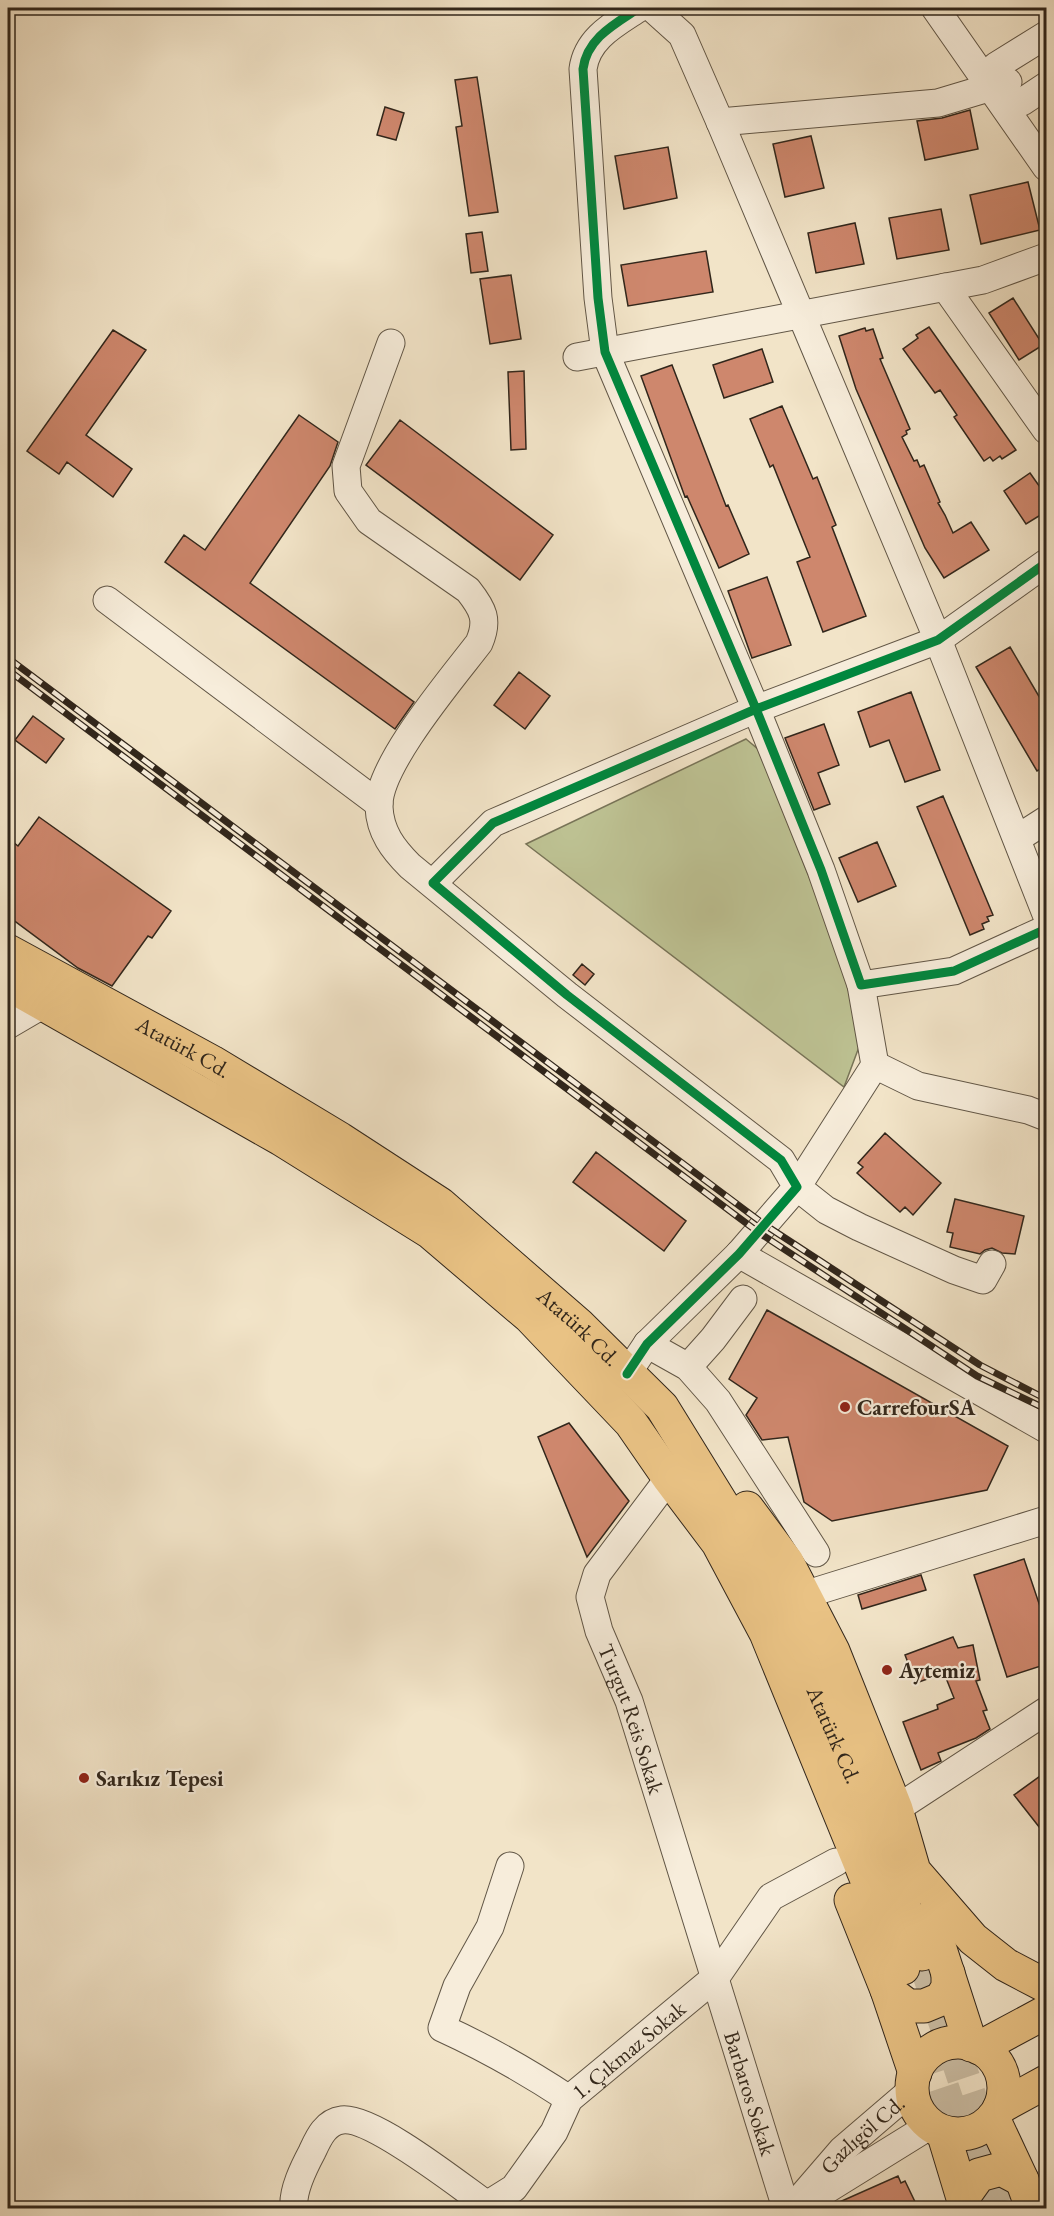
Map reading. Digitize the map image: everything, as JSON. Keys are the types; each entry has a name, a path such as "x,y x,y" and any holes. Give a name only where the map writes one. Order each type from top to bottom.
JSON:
{"main road":[{"name":"Atatürk Cd.","path":"8,951 212,1062 340,1139 440,1204 579,1325 662,1407 765,1575 869,1814 904,1971"},
{"name":"Atatürk Cd.","path":"8,984 281,1139 430,1232 530,1317 631,1423 718,1543 766,1633 904,1971"},
{"path":"680,1437 751,1512 787,1562 833,1651 896,1809 914,1871 975,2047"},
{"path":"669,1478 776,1682 836,1862 904,1971 908,2006 924,2006 941,1999 948,1987 948,1973"},
{"path":"914,1871 973,1939 1006,1965 1047,1986"},
{"path":"904,1971 915,2103 921,2116 937,2128 956,2134 970,2133 983,2127 996,2113 1047,2082"},
{"path":"975,2047 1047,2012"},
{"path":"913,2081 919,2064 928,2053 939,2046 953,2043 975,2047 990,2056 1003,2080 1004,2094 996,2113 1017,2199"},
{"path":"937,2128 965,2202"},
{"path":"965,2202 979,2175 1000,2169 1017,2199"}],"street":[{"path":"627,1374 647,1344 739,1254 796,1187 875,1065 861,985 821,870 756,709 605,352 598,298 583,69 584,60 592,44 639,8"},
{"path":"652,8 682,35 720,122 938,640 1047,914"},
{"path":"935,8 1047,135"},
{"path":"955,8 1004,84 1047,167"},
{"path":"1004,84 1047,34"},
{"path":"720,122 938,103 1004,84 1047,86"},
{"path":"577,357 983,280 1047,256"},
{"path":"945,287 1047,430"},
{"path":"391,343 346,466 348,491 369,521 468,590 480,605 485,622 479,643 418,723 384,782 379,804 382,826 393,848 410,866 567,995 781,1160 796,1187 826,1210 954,1270 983,1280 992,1264"},
{"path":"433,883 493,823 756,709 938,640 1047,563"},
{"path":"107,600 379,804"},
{"path":"1018,838 1047,820"},
{"path":"861,985 954,972 1047,929"},
{"path":"8,1025 44,1004"},
{"path":"875,1065 918,1086 1028,1110 1047,1117"},
{"path":"739,1254 1047,1429"},
{"path":"688,1367 713,1339 743,1299"},
{"path":"647,1344 688,1367 718,1401 744,1437 816,1553"},
{"name":"Turgut Reis Sokak","path":"669,1478 597,1574 590,1597 599,1631 628,1701 716,1977"},
{"path":"804,1595 1047,1520"},
{"path":"896,1809 1047,1712"},
{"name":"1. Çıkmaz Sokak","path":"485,2207 514,2188 554,2132 570,2099 716,1977 771,1897 836,1862"},
{"path":"510,1866 490,1927 457,1986 442,2028 499,2056 570,2099"},
{"name":"Barbaros Sokak","path":"716,1977 786,2208"},
{"name":"Gazlıgöl Cd.","path":"794,2208 842,2150 913,2081"},
{"path":"294,2208 295,2197 307,2162 321,2133 328,2125 343,2120 368,2126 390,2138 485,2207"},
{"name":"Gazlıgöl Cd.","path":"794,2208 937,2128"}],"green space":[{"path":"746,739 759,750 854,990 862,1039 844,1087 526,844"}],"building":[{"path":"477,77 498,212 469,216 456,127 462,126 455,80"},
{"path":"385,107 404,113 396,140 377,135"},
{"path":"970,110 978,149 925,160 917,121 942,118"},
{"path":"811,136 824,188 785,197 773,144"},
{"path":"668,147 677,198 624,209 615,156"},
{"path":"1028,182 1040,230 981,244 970,195"},
{"path":"941,209 949,250 897,259 889,218"},
{"path":"855,223 864,264 816,273 808,233"},
{"path":"482,232 488,271 471,273 466,234"},
{"path":"706,251 713,292 628,306 621,265"},
{"path":"511,275 521,339 490,344 480,279"},
{"path":"1013,298 1043,345 1019,360 989,313"},
{"path":"929,327 1016,450 1002,459 1000,456 993,461 990,457 984,461 954,417 957,415 940,390 935,393 903,349 918,338 916,335"},
{"path":"865,328 866,331 873,329 883,358 880,359 910,429 902,437 914,461 917,460 920,467 924,465 940,502 938,503 953,533 971,522 989,550 944,578 925,548 856,389 839,336"},
{"path":"113,330 146,350 86,435 132,469 113,497 67,462 59,474 27,451"},
{"path":"762,349 773,382 724,398 713,365"},
{"path":"672,365 726,506 728,505 749,554 719,568 687,496 685,497 641,376"},
{"path":"524,371 526,449 511,450 508,372"},
{"path":"782,406 813,479 817,477 836,525 832,527 866,616 823,632 797,562 810,557 773,465 770,467 750,419"},
{"path":"299,415 338,442 330,466 250,583 414,702 395,729 165,562 184,535 205,550"},
{"path":"400,420 553,535 520,580 366,465"},
{"path":"1030,473 1047,497 1047,511 1026,524 1004,491"},
{"path":"767,577 791,645 752,658 728,591"},
{"path":"1010,647 1047,710 1047,765 1037,771 976,667"},
{"path":"519,672 550,696 525,729 494,705"},
{"path":"911,692 940,770 905,782 889,740 870,747 858,712"},
{"path":"33,716 64,739 46,763 15,740"},
{"path":"824,724 839,765 818,773 830,804 814,810 785,738"},
{"path":"943,796 993,915 987,917 989,921 982,924 984,929 970,935 917,807"},
{"path":"39,817 171,911 152,938 148,936 112,986 78,968 8,916 8,838 18,846"},
{"path":"877,842 896,886 858,902 839,858"},
{"path":"582,964 594,974 585,985 573,975"},
{"path":"885,1133 941,1183 913,1215 905,1207 900,1212 857,1173 863,1167 858,1163"},
{"path":"596,1152 686,1221 664,1251 573,1182"},
{"path":"955,1199 1024,1216 1015,1254 1002,1253 992,1248 980,1254 950,1247 953,1233 947,1232"},
{"name":"CarrefourSA","path":"767,1310 1008,1446 987,1490 832,1521 804,1502 788,1437 762,1440 746,1415 757,1398 729,1379"},
{"path":"569,1423 629,1501 587,1557 538,1437"},
{"path":"1024,1559 1047,1627 1047,1664 1007,1677 974,1575"},
{"path":"921,1575 926,1590 862,1609 858,1595"},
{"path":"953,1637 958,1648 973,1645 980,1680 976,1681 987,1710 983,1711 990,1729 976,1738 938,1753 941,1761 921,1770 903,1722 938,1709 937,1705 954,1698 944,1673 916,1683 905,1655"},
{"path":"1047,1771 1047,1837 1014,1795"},
{"path":"898,2176 901,2183 905,2181 918,2208 826,2208"}],"tunnel":[{"path":"922,1954 1005,2201"},
{"path":"927,2041 983,2208"}],"railway":[{"path":"8,658 765,1225 980,1365 1046,1399"},
{"path":"8,670 758,1232 977,1376 1046,1409"}],"cycle path":[{"path":"639,8 596,40 583,69 598,298 605,352 756,709 821,870 861,985 954,971 1046,929"},
{"path":"627,1374 647,1344 739,1254 797,1187 781,1160 567,995 433,883 493,823 756,709 938,640 1046,563"}],"place":[{"name":"CarrefourSA","path":"845,1407"},
{"name":"Aytemiz","path":"887,1670"},
{"name":"Sarıkız Tepesi","path":"84,1778"}]}
